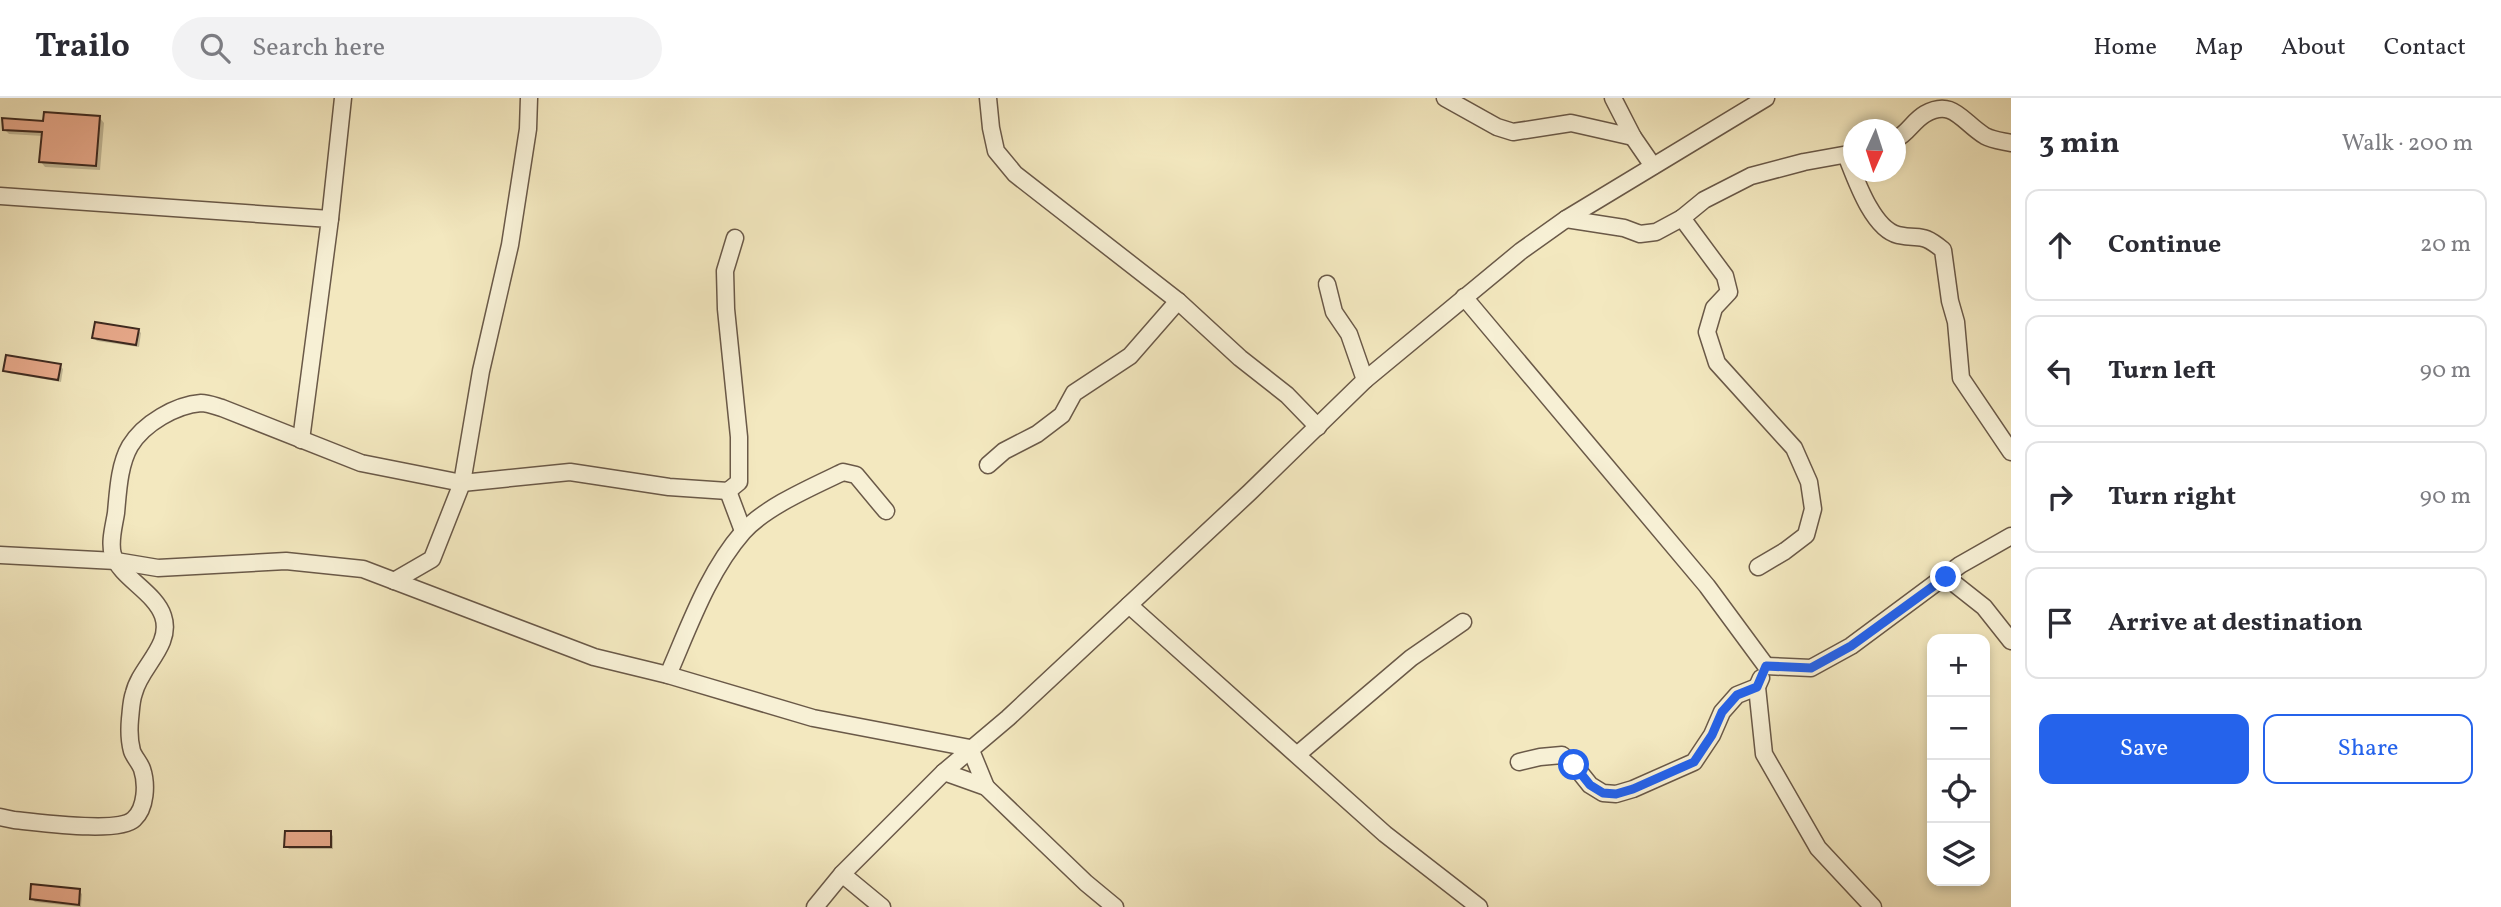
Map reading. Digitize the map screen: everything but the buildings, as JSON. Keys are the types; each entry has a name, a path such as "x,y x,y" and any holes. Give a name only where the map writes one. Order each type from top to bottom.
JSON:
{"street":[{"path":"301,440 343,98"},
{"path":"394,581 432,559 462,483 481,371 510,245 528,129 529,98"},
{"path":"988,98 996,151 1015,174 1178,301 1240,358 1287,395 1318,427"},
{"path":"1445,98 1497,127 1513,132 1571,123 1633,138"},
{"path":"1613,98 1633,138 1653,166"},
{"path":"815,907 842,874 944,772 1008,718 1365,380 1521,251 1566,219 1766,98"},
{"path":"1906,132 1923,114 1939,107 1952,108 1987,138 2011,143"},
{"path":"1566,219 1624,228 1640,234 1656,232 1682,218 1704,200 1751,177 1804,162 1843,155"},
{"path":"1857,182 1879,224 1896,235 1914,235 1929,239 1943,250 1948,291 1956,322 1961,378 2011,452"},
{"path":"0,196 330,219"},
{"path":"1682,218 1725,276 1729,292 1714,307 1707,332 1717,363 1794,448 1809,482 1813,509 1806,535 1758,567"},
{"path":"0,817 105,827 126,825 135,819 143,804 145,784 142,768 132,752 129,738 130,720 134,692 159,649 165,632 163,616 156,603 116,561 111,545 120,477 130,446 148,427 172,411 203,403 361,463 462,483 570,471 669,487 728,491 739,482 738,425 726,309 725,271 735,238"},
{"path":"1326,284 1334,312 1349,334 1365,380"},
{"path":"1464,297 1707,586 1766,666"},
{"path":"988,465 1004,451 1037,434 1062,415 1074,393 1130,356 1178,301"},
{"path":"668,675 700,603 724,558 743,531 765,514 844,472 856,475 886,511"},
{"path":"728,491 743,531"},
{"path":"1766,666 1811,668 1851,646 1959,565 2011,536"},
{"path":"0,555 116,561 158,568 286,561 363,569 594,657 668,675 813,718 970,748"},
{"path":"1946,577 1984,607 2011,641"},
{"path":"1129,605 1385,834 1479,907"},
{"path":"1298,754 1411,658 1463,622"},
{"path":"1766,666 1757,687 1764,754 1818,848 1873,907"},
{"path":"1520,762 1562,755 1590,785 1603,793 1616,794 1633,789 1694,762 1712,735 1722,712 1737,695 1757,687"},
{"path":"970,748 986,787 1086,883 1115,907"},
{"path":"944,772 986,787"},
{"path":"842,874 882,907"}],"route":[{"path":"1574,765 1590,785 1603,793 1616,794 1694,762 1712,735 1722,712 1737,695 1757,687 1766,666 1811,668 1851,646 1946,577"}]}
